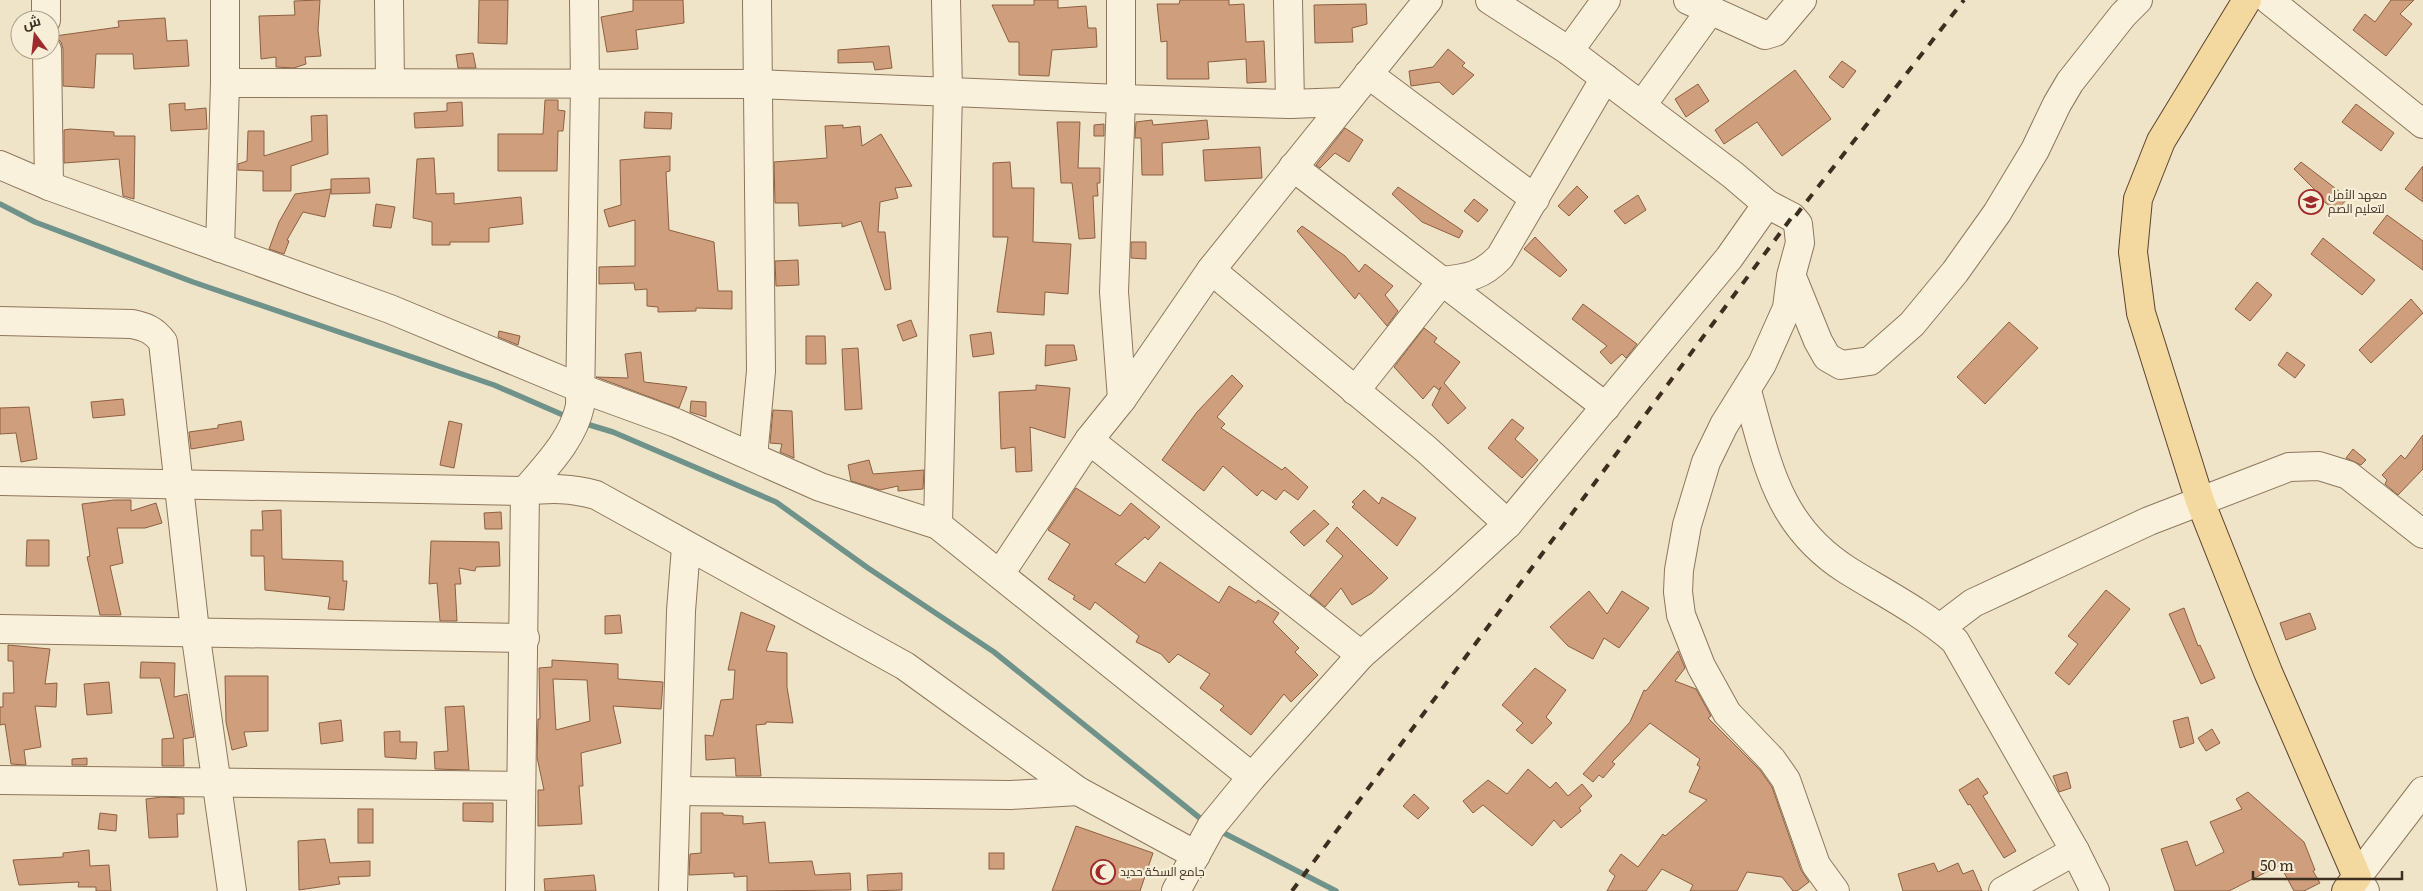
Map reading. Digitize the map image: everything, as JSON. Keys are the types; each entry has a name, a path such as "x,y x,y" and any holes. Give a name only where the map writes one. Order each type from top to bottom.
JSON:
{"main road":[{"path":"2247,0 2161,141 2138,199 2133,252 2141,313 2200,501 2356,886"}],"street":[{"path":"220,248 225,83 225,0"},
{"path":"388,0 390,82"},
{"path":"520,891 525,638 525,491 559,451 577,421 580,388 586,84 584,0"},
{"path":"753,457 761,371 757,0"},
{"path":"938,525 948,90 946,0"},
{"path":"1121,0 1121,99 1114,292 1122,399"},
{"path":"1288,0 1290,104"},
{"path":"1000,574 1089,440 1122,399 1211,270 1344,102 1428,0"},
{"path":"1490,0 1605,78 1767,204 1792,217 1798,224 1800,243 1791,276 1787,308 1762,364 1724,425 1706,462 1687,525 1679,570 1681,615 1700,666 1728,713 1772,760 1786,780 1816,865 1834,891"},
{"path":"1569,52 1606,0"},
{"path":"1642,105 1699,6 1758,33 1770,35 1782,25 1802,0"},
{"path":"1791,276 1818,341 1827,356 1841,366 1870,361 1912,324 1955,272 1997,213 2035,150 2070,82 2123,15 2138,0"},
{"path":"2269,0 2423,124"},
{"path":"47,60 49,186"},
{"path":"1368,74 1535,199"},
{"path":"1355,391 1442,280 1462,279 1487,270 1500,257 1605,78"},
{"path":"225,83 758,84 948,90 1121,99 1290,104 1344,102"},
{"path":"0,165 49,186 390,309 580,388 676,423 820,487 938,525 1252,777"},
{"path":"1293,167 1606,407"},
{"path":"1176,891 1210,827 1252,777 1361,655 1508,524 1729,258 1767,204"},
{"path":"1211,270 1428,450 1508,524"},
{"path":"0,321 132,324 148,328 157,334 163,342 195,631 232,891"},
{"path":"1746,391 1770,474 1787,510 1812,543 1847,570 1888,593 1940,628 1955,641 2075,851 2095,891"},
{"path":"1089,440 1361,655"},
{"path":"1940,628 1973,603 2149,521 2289,467 2319,466 2348,475 2423,534"},
{"path":"0,481 525,491 557,487 596,495 686,547 905,666 1078,790 1196,855"},
{"path":"673,891 681,612 686,547"},
{"path":"0,629 525,638"},
{"path":"0,780 521,786"},
{"path":"676,791 1012,794 1078,790"},
{"path":"2356,886 2423,791"},
{"path":"2003,891 2075,851"}],"building":[{"path":"320,0 318,30 321,56 305,57 306,64 294,68 276,67 276,57 261,59 259,16 295,15 294,1"},
{"path":"479,0 508,0 507,44 478,43"},
{"path":"633,0 683,0 684,23 636,30 638,49 607,52 601,17 633,11"},
{"path":"1034,0 1058,0 1058,8 1086,6 1088,28 1096,28 1097,47 1052,50 1049,76 1019,75 1019,42 1009,42 992,5 1034,5"},
{"path":"1180,0 1229,0 1229,5 1244,4 1246,42 1264,41 1266,82 1247,83 1246,59 1208,62 1209,79 1167,79 1167,41 1161,42 1157,4 1179,4"},
{"path":"2391,0 2414,0 2400,14 2412,24 2386,56 2353,30 2365,14 2375,22"},
{"path":"1366,4 1367,24 1352,28 1353,42 1315,43 1314,5"},
{"path":"165,18 167,41 187,40 189,66 134,69 133,54 96,54 94,88 63,86 63,49 60,35 119,27 118,21"},
{"path":"889,46 892,68 875,70 873,62 838,63 838,50"},
{"path":"1448,49 1465,63 1462,66 1474,75 1453,95 1439,82 1411,86 1409,71 1433,67"},
{"path":"473,53 476,68 458,68 456,55"},
{"path":"1842,61 1856,71 1843,88 1829,77"},
{"path":"1795,70 1831,119 1782,156 1757,122 1724,144 1715,130"},
{"path":"1698,84 1709,101 1686,117 1675,99"},
{"path":"545,100 558,100 558,110 565,111 563,131 558,131 557,171 498,171 498,134 543,134"},
{"path":"462,102 463,126 415,128 414,113 447,111 447,103"},
{"path":"185,103 185,110 206,108 207,129 171,131 169,104"},
{"path":"2356,104 2394,133 2381,151 2342,122"},
{"path":"645,112 672,113 671,129 644,128"},
{"path":"327,115 328,154 291,166 291,191 263,191 263,171 238,170 238,164 247,161 248,131 264,131 264,156 312,141 311,116"},
{"path":"1152,120 1153,125 1207,120 1209,139 1162,143 1163,175 1142,175 1141,138 1135,138 1136,122"},
{"path":"1057,122 1080,122 1078,168 1100,168 1100,183 1097,183 1098,196 1093,196 1095,238 1079,239 1072,183 1061,183"},
{"path":"1104,124 1104,136 1094,136 1094,125"},
{"path":"843,125 843,128 860,126 862,146 881,134 912,186 895,188 898,198 880,202 878,232 885,232 891,289 885,290 861,221 842,227 842,223 799,226 798,203 775,203 774,162 827,158 825,126"},
{"path":"1345,128 1363,140 1349,162 1335,153 1320,168 1316,165"},
{"path":"64,130 114,132 114,136 135,136 134,199 123,196 119,159 64,163"},
{"path":"1260,147 1262,178 1205,181 1203,150"},
{"path":"670,156 670,171 666,172 669,230 714,242 718,291 732,291 732,309 696,308 696,311 658,312 658,307 647,306 647,289 635,290 634,283 599,284 599,267 635,266 635,220 609,227 604,210 621,205 620,160"},
{"path":"434,158 436,194 454,193 454,204 521,197 523,224 489,228 489,242 450,242 450,245 432,245 432,222 413,218 417,159"},
{"path":"1010,162 1012,188 1034,188 1033,242 1071,244 1068,294 1045,292 1044,315 997,312 1008,237 993,237 993,163"},
{"path":"2301,162 2348,198 2336,211 2322,200 2323,198 2294,169"},
{"path":"2423,166 2423,202 2405,189"},
{"path":"369,178 370,193 331,194 331,179"},
{"path":"1577,186 1588,197 1569,216 1558,206"},
{"path":"1398,187 1463,231 1459,238 1422,222 1392,194"},
{"path":"331,189 325,217 303,212 287,240 289,241 284,254 269,249 279,222 295,194"},
{"path":"1638,195 1646,210 1625,224 1614,211"},
{"path":"1474,199 1488,210 1478,222 1464,211"},
{"path":"376,204 395,207 391,228 373,226"},
{"path":"2387,215 2423,241 2423,270 2373,233"},
{"path":"1302,226 1345,256 1359,272 1365,264 1393,286 1385,295 1398,311 1387,326 1359,293 1355,299 1297,231"},
{"path":"1535,237 1567,270 1560,277 1524,249"},
{"path":"2323,238 2375,280 2362,295 2311,254"},
{"path":"1131,242 1146,242 1146,259 1131,258"},
{"path":"798,260 799,285 776,286 775,261"},
{"path":"2257,282 2272,295 2250,321 2235,309"},
{"path":"2411,299 2423,313 2371,363 2359,350"},
{"path":"1583,304 1637,344 1626,358 1622,354 1611,364 1600,352 1607,346 1572,319"},
{"path":"911,320 917,336 903,341 897,325"},
{"path":"2009,322 2038,348 1985,404 1957,377"},
{"path":"1424,328 1437,338 1434,342 1460,362 1444,383 1466,408 1448,424 1432,405 1441,387 1439,390 1434,386 1423,399 1394,367"},
{"path":"499,331 520,336 518,345 498,337"},
{"path":"991,332 994,354 973,357 970,335"},
{"path":"806,336 825,336 826,364 806,364"},
{"path":"1046,345 1074,345 1077,360 1045,366"},
{"path":"858,348 862,409 845,410 842,349"},
{"path":"641,352 644,382 687,387 679,408 596,377 628,378 625,354"},
{"path":"2287,352 2305,365 2295,378 2278,365"},
{"path":"1232,375 1243,386 1217,417 1225,424 1221,428 1282,470 1285,467 1308,487 1298,500 1284,490 1276,500 1262,490 1257,496 1223,466 1204,491 1162,460 1197,412"},
{"path":"1036,385 1070,388 1065,438 1030,427 1032,471 1016,472 1015,447 1001,449 999,392 1036,390"},
{"path":"123,399 125,415 93,418 91,402"},
{"path":"691,401 706,402 706,417 690,412"},
{"path":"29,407 37,459 21,462 16,433 0,434 0,408"},
{"path":"773,410 792,411 794,458 780,452 782,444 770,443"},
{"path":"1512,419 1524,428 1515,439 1538,460 1522,478 1488,448"},
{"path":"241,421 244,440 191,449 189,432 218,428 218,425"},
{"path":"449,421 462,424 454,468 440,465"},
{"path":"2423,435 2423,469 2398,495 2385,484 2387,480 2382,475 2401,455 2405,459"},
{"path":"2353,449 2366,460 2361,465 2346,458"},
{"path":"869,460 873,474 924,470 923,489 898,491 898,486 880,490 851,481 848,465"},
{"path":"1076,488 1120,516 1131,503 1160,527 1148,540 1145,537 1115,564 1145,583 1160,562 1219,603 1229,586 1256,603 1258,600 1279,613 1273,622 1299,648 1295,652 1318,675 1291,702 1284,694 1251,735 1220,710 1224,706 1200,688 1210,674 1178,654 1169,663 1161,654 1136,642 1139,636 1095,602 1090,610 1073,599 1075,596 1048,579 1070,544 1048,530"},
{"path":"1364,490 1379,504 1382,497 1416,518 1397,546 1352,507 1355,504 1352,502"},
{"path":"131,500 131,511 156,503 162,523 145,528 117,528 123,563 110,566 121,615 100,615 87,557 90,556 82,504"},
{"path":"281,510 282,559 343,561 343,581 347,581 344,610 328,609 330,597 265,590 264,556 251,556 251,530 263,530 262,511"},
{"path":"1314,510 1329,524 1304,546 1290,532"},
{"path":"501,512 502,529 485,529 484,513"},
{"path":"1337,527 1388,578 1372,593 1352,605 1341,588 1325,607 1310,595 1343,556 1326,541"},
{"path":"27,540 49,540 49,566 26,566"},
{"path":"431,541 499,542 500,566 476,567 475,571 459,568 461,584 455,584 457,621 440,621 437,583 429,584"},
{"path":"2106,590 2130,609 2069,685 2055,673 2078,644 2068,636"},
{"path":"1589,591 1607,614 1622,591 1649,608 1619,648 1604,638 1593,659 1568,646 1550,627"},
{"path":"2184,608 2198,646 2200,645 2215,678 2201,684 2169,614"},
{"path":"741,612 775,626 766,651 787,653 787,687 793,723 766,722 766,724 756,725 761,776 736,776 735,758 706,760 705,735 713,736 721,700 733,699 735,670 728,670"},
{"path":"2310,613 2316,629 2286,640 2280,623"},
{"path":"620,615 622,633 605,634 605,616"},
{"path":"8,645 50,649 45,684 57,683 56,707 35,706 41,747 24,750 26,765 11,764 5,724 0,725 0,707 3,707 3,693 14,693 13,661 8,661"},
{"path":"1678,651 1685,668 1675,681 1696,689 1711,716 1708,718 1760,770 1772,787 1801,870 1809,882 1797,891 1793,891 1782,877 1747,872 1737,891 1690,891 1693,885 1662,869 1646,891 1607,891 1615,876 1609,871 1621,854 1638,867 1663,834 1665,836 1707,800 1689,792 1700,767 1697,765 1700,759 1650,723 1612,762 1615,764 1603,778 1599,775 1593,782 1583,774 1630,722 1644,690 1646,691"},
{"path":"552,660 618,664 618,679 663,682 661,709 613,706 621,743 581,753 583,786 579,786 582,824 538,826 538,790 544,790 537,757 538,719 540,719 539,668 552,667","holes":["553,679 587,680 590,721 556,730"]},
{"path":"141,662 175,663 174,697 187,694 194,737 183,739 184,766 162,766 162,739 174,738 160,678 140,678"},
{"path":"1535,668 1566,690 1546,717 1552,723 1532,744 1516,730 1523,723 1502,705"},
{"path":"225,676 268,676 268,731 244,732 247,746 232,750 226,722"},
{"path":"109,682 112,713 87,715 84,684"},
{"path":"464,706 469,770 435,769 434,752 448,751 445,707"},
{"path":"2188,717 2194,743 2180,748 2173,721"},
{"path":"341,720 343,741 321,744 319,723"},
{"path":"2212,729 2220,743 2206,751 2198,738"},
{"path":"400,731 400,742 417,742 416,759 385,757 384,732"},
{"path":"87,758 87,765 72,765 72,759"},
{"path":"1528,769 1550,788 1556,782 1568,796 1582,784 1592,796 1579,808 1581,811 1561,828 1554,820 1532,846 1483,805 1473,813 1463,801 1488,780 1507,794"},
{"path":"2067,772 2071,788 2059,792 2053,776"},
{"path":"1978,778 1988,793 1983,796 2016,851 2004,858 1959,790"},
{"path":"2248,792 2304,842 2315,870 2313,871 2320,883 2304,891 2294,891 2280,865 2229,891 2175,891 2161,849 2187,841 2196,866 2224,852 2210,822 2242,809 2236,799"},
{"path":"1414,794 1429,808 1418,819 1403,806"},
{"path":"162,797 184,798 184,814 177,814 178,837 149,838 146,799"},
{"path":"463,803 493,803 493,822 463,821"},
{"path":"358,809 373,809 373,843 358,843"},
{"path":"100,813 117,815 116,831 98,829"},
{"path":"701,813 723,813 723,815 743,816 743,824 765,822 769,863 812,861 815,875 850,873 851,890 747,891 747,876 734,877 734,873 689,875 690,854 701,853"},
{"name":"جامع السكة حديد","path":"1076,826 1153,853 1140,891 1052,891"},
{"path":"325,839 330,863 370,861 370,876 338,877 340,884 299,890 298,841"},
{"path":"89,850 90,866 109,865 111,891 96,891 96,887 78,887 79,882 19,885 13,860 63,857 63,853"},
{"path":"989,853 1004,853 1004,869 989,869"},
{"path":"1934,863 1938,872 1958,863 1963,874 1973,870 1982,891 1903,891 1898,874"},
{"path":"902,873 902,890 868,891 867,875"},
{"path":"594,875 596,891 545,891 544,879"}],"waterway":[{"path":"0,204 35,222 193,282 494,385 570,418"},
{"path":"583,423 613,432 776,502 868,568 994,652 1206,823"},
{"path":"1218,830 1336,891"}],"railway":[{"path":"1292,891 1792,217 1793,219 1964,0"}],"place":[{"name":"معهد الأمل لتعليم الصم","path":"2311,202"},
{"name":"جامع السكة حديد","path":"1103,872"}]}
